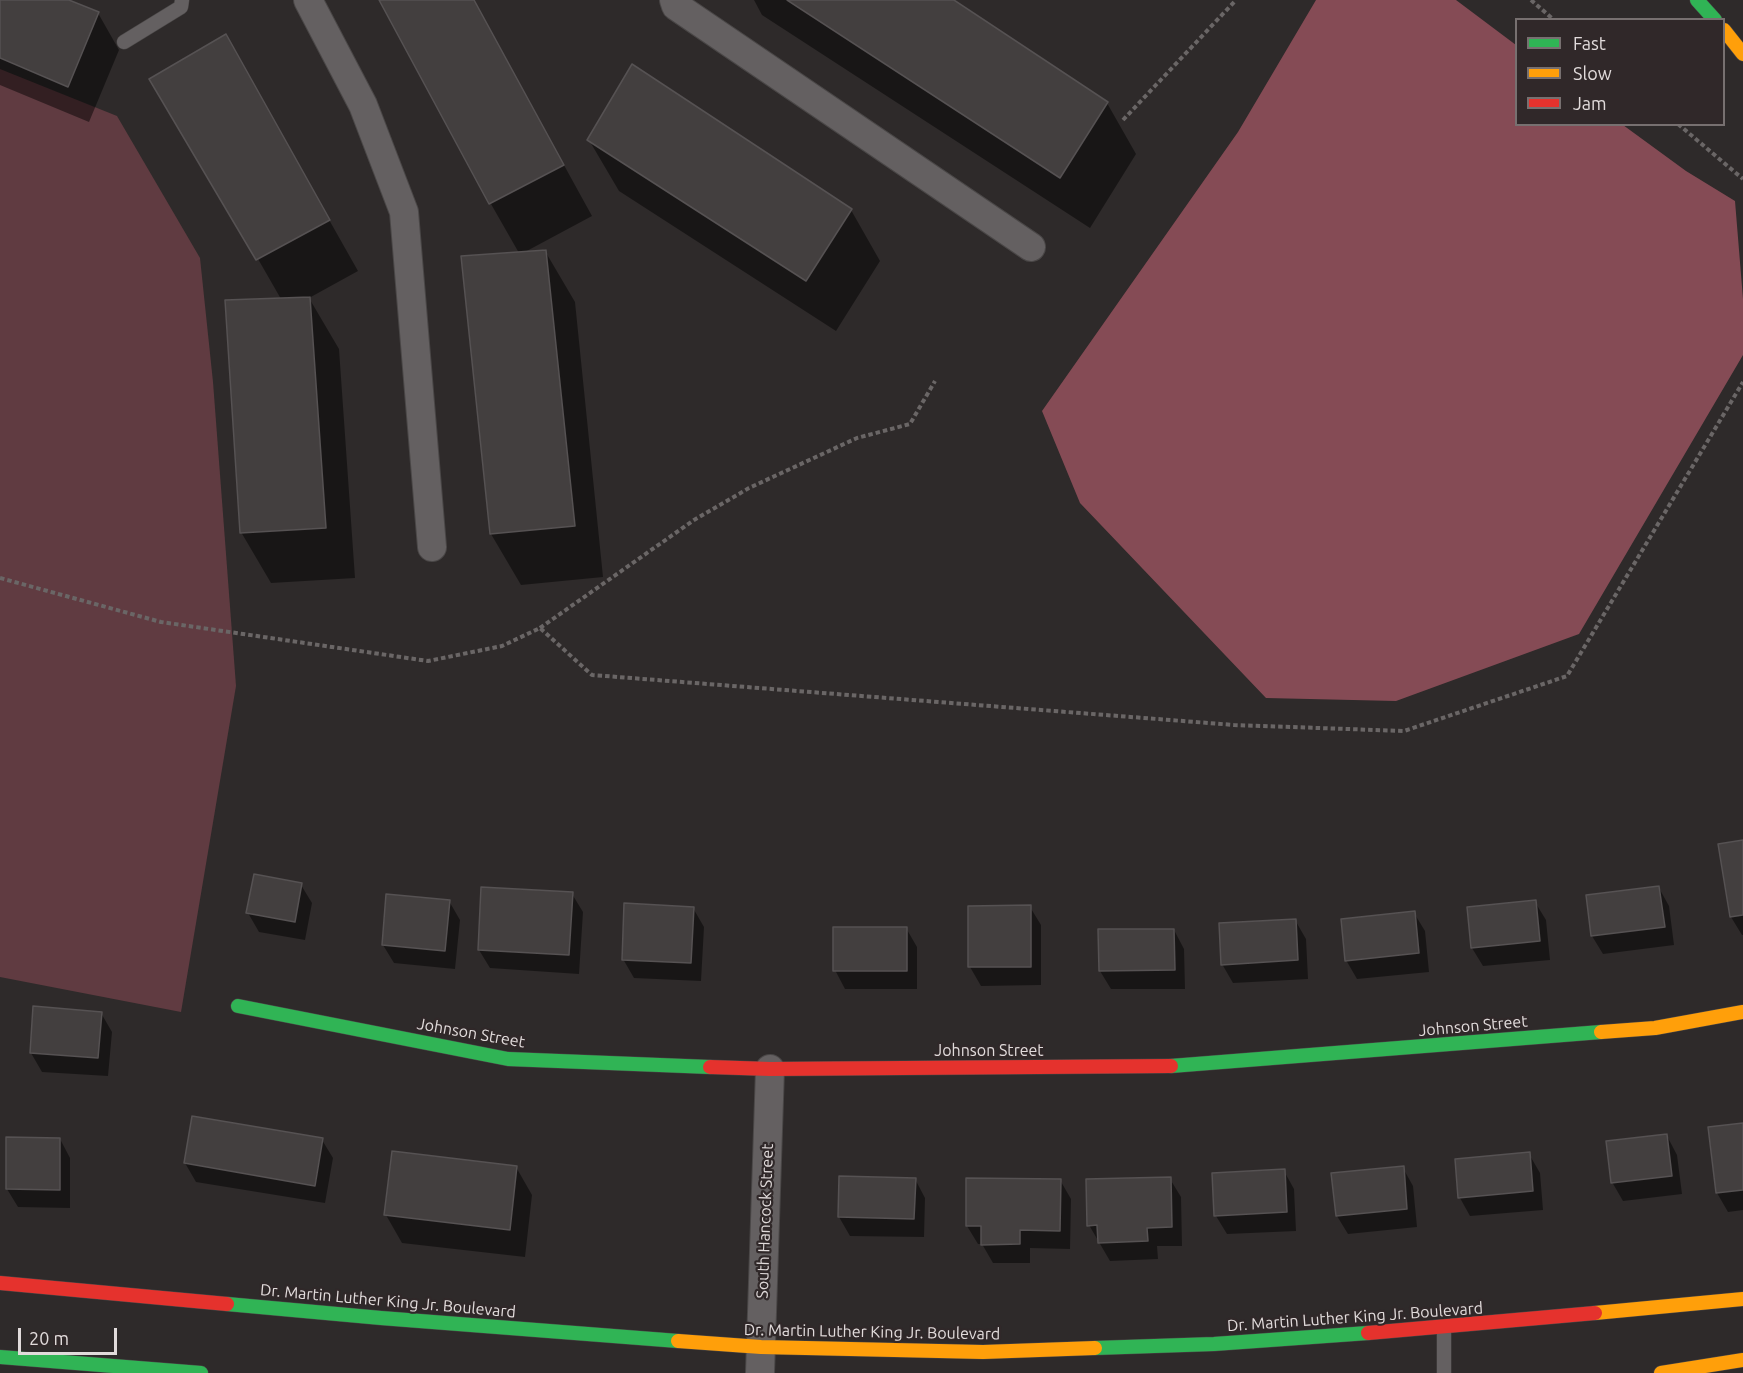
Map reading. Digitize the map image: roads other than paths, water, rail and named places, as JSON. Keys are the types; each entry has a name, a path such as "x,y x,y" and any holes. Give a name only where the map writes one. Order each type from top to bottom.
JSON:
{"main road":[{"path":"1697,0 1713,18"},
{"path":"1725,31 1743,54"},
{"name":"Johnson Street","path":"238,1006 508,1059 770,1069 1182,1066 1655,1028 1743,1012"},
{"name":"Dr. Martin Luther King Jr. Boulevard","path":"0,1283 381,1318 760,1360 1214,1344 1444,1327 1743,1299"},
{"path":"0,1357 201,1373"},
{"path":"1661,1373 1743,1360"}],"street":[{"path":"308,0 363,105 405,212 432,547"},
{"path":"674,0 676,6 1031,247"},
{"name":"South Hancock Street","path":"760,1360 770,1069"}],"lane":[{"path":"124,42 181,7 182,0"},
{"path":"1444,1327 1444,1373"}]}
